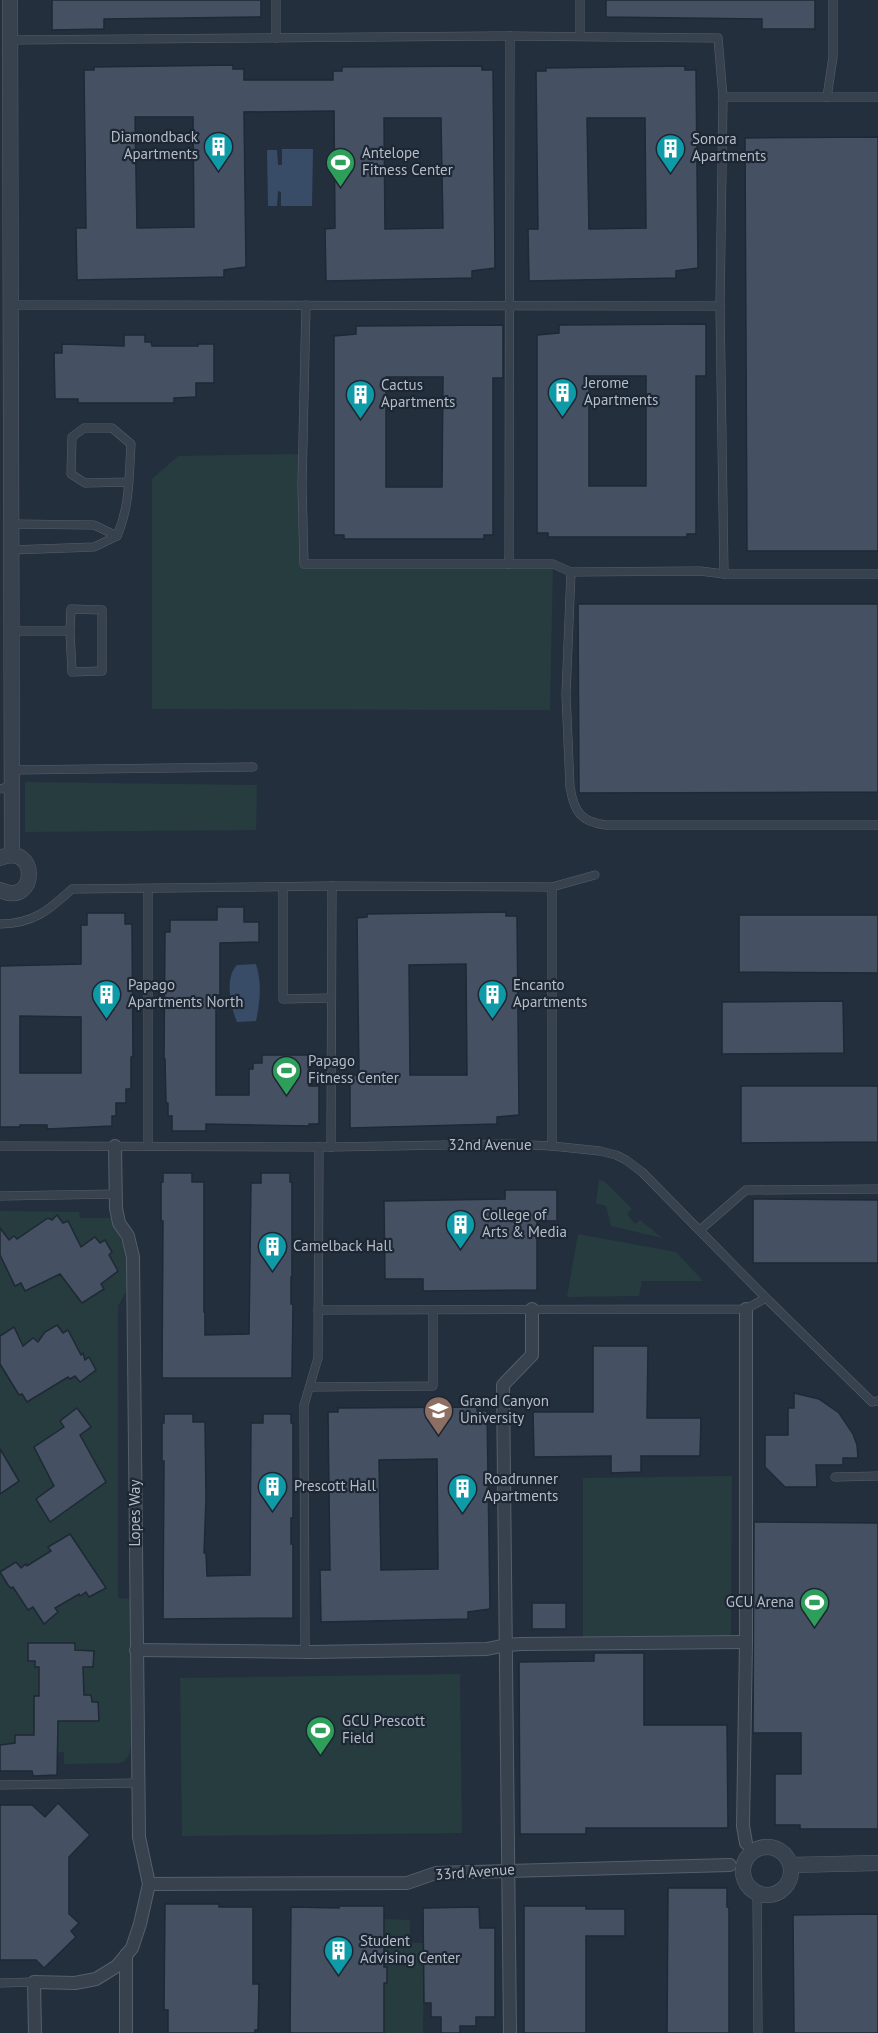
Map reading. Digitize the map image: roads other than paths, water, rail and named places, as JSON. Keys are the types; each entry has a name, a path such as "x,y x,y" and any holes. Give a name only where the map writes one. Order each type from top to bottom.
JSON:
{"street":[{"path":"0,890 18,892 27,884 30,871 24,860 6,857 11,631 6,584 11,550 12,305 5,169 10,0"},
{"name":"Lopes Way","path":"115,1146 119,1223 128,1236 133,1257 139,1837 149,1884"},
{"path":"746,1308 746,1642 743,1826 746,1843"},
{"path":"510,2033 503,1385 532,1354 532,1310"},
{"path":"136,1650 305,1652 487,1649 506,1645 746,1642"},
{"path":"762,1846 777,1848 788,1858 791,1865 789,1880 779,1892 757,1893 746,1883 743,1875 745,1860 749,1854 762,1846"},
{"path":"791,1865 878,1863"},
{"name":"33rd Avenue","path":"149,1884 407,1883 436,1873 730,1865"},
{"path":"35,2033 34,1982 75,1983 96,1979 117,1966 132,1948 149,1884"},
{"path":"126,1955 126,2033"}],"lane":[{"path":"276,0 276,38"},
{"path":"580,0 580,36"},
{"path":"827,97 833,57 833,0"},
{"path":"10,40 510,36 718,38 723,97 720,306 723,574"},
{"path":"509,564 510,36"},
{"path":"723,97 878,97"},
{"path":"12,305 720,306"},
{"path":"306,305 302,486 304,564 553,564 571,572 700,571 723,574 878,574"},
{"path":"11,550 94,547 117,536 129,500 131,444 112,428 84,428 72,437 71,474 85,483 129,482"},
{"path":"11,524 94,525 117,536"},
{"path":"571,572 566,694 570,787 572,802 577,812 584,818 595,824 606,825 878,825"},
{"path":"71,609 102,610 102,671 72,672 70,631 71,609"},
{"path":"11,631 70,631"},
{"path":"8,782 254,767"},
{"path":"0,924 23,923 37,917 72,889 552,886 595,875"},
{"path":"331,1147 332,886"},
{"path":"552,886 552,1146"},
{"path":"283,887 283,999 331,998"},
{"path":"148,889 148,1146"},
{"name":"32nd Avenue","path":"0,1146 331,1147 485,1144 552,1146 600,1151 626,1160 642,1172 872,1402 878,1401"},
{"path":"305,1652 304,1405 318,1358 319,1147"},
{"path":"700,1230 746,1190 878,1189"},
{"path":"0,1196 116,1194"},
{"path":"318,1310 746,1308 766,1298"},
{"path":"310,1387 433,1386 433,1311"},
{"path":"835,1477 878,1476"},
{"path":"0,1785 138,1783"},
{"path":"757,1893 758,2033"},
{"path":"0,1983 34,1982"}],"water":[{"path":"282,149 313,149 312,206 281,206 281,192 278,191 277,206 268,206 267,150 277,150 278,165 282,165"},
{"path":"256,964 260,992 256,1021 237,1022 231,1001 231,977 237,965"}],"place":[{"name":"Diamondback Apartments","path":"219,172"},
{"name":"Sonora Apartments","path":"671,174"},
{"name":"Antelope Fitness Center","path":"341,188"},
{"name":"Jerome Apartments","path":"563,418"},
{"name":"Cactus Apartments","path":"360,420"},
{"name":"Papago Apartments North","path":"107,1020"},
{"name":"Encanto Apartments","path":"492,1020"},
{"name":"Papago Fitness Center","path":"287,1096"},
{"name":"College of Arts & Media","path":"461,1250"},
{"name":"Camelback Hall","path":"272,1272"},
{"name":"Grand Canyon University","path":"439,1436"},
{"name":"Prescott Hall","path":"273,1512"},
{"name":"Roadrunner Apartments","path":"463,1514"},
{"name":"GCU Arena","path":"815,1628"},
{"name":"GCU Prescott Field","path":"321,1756"},
{"name":"Student Advising Center","path":"339,1976"}]}
